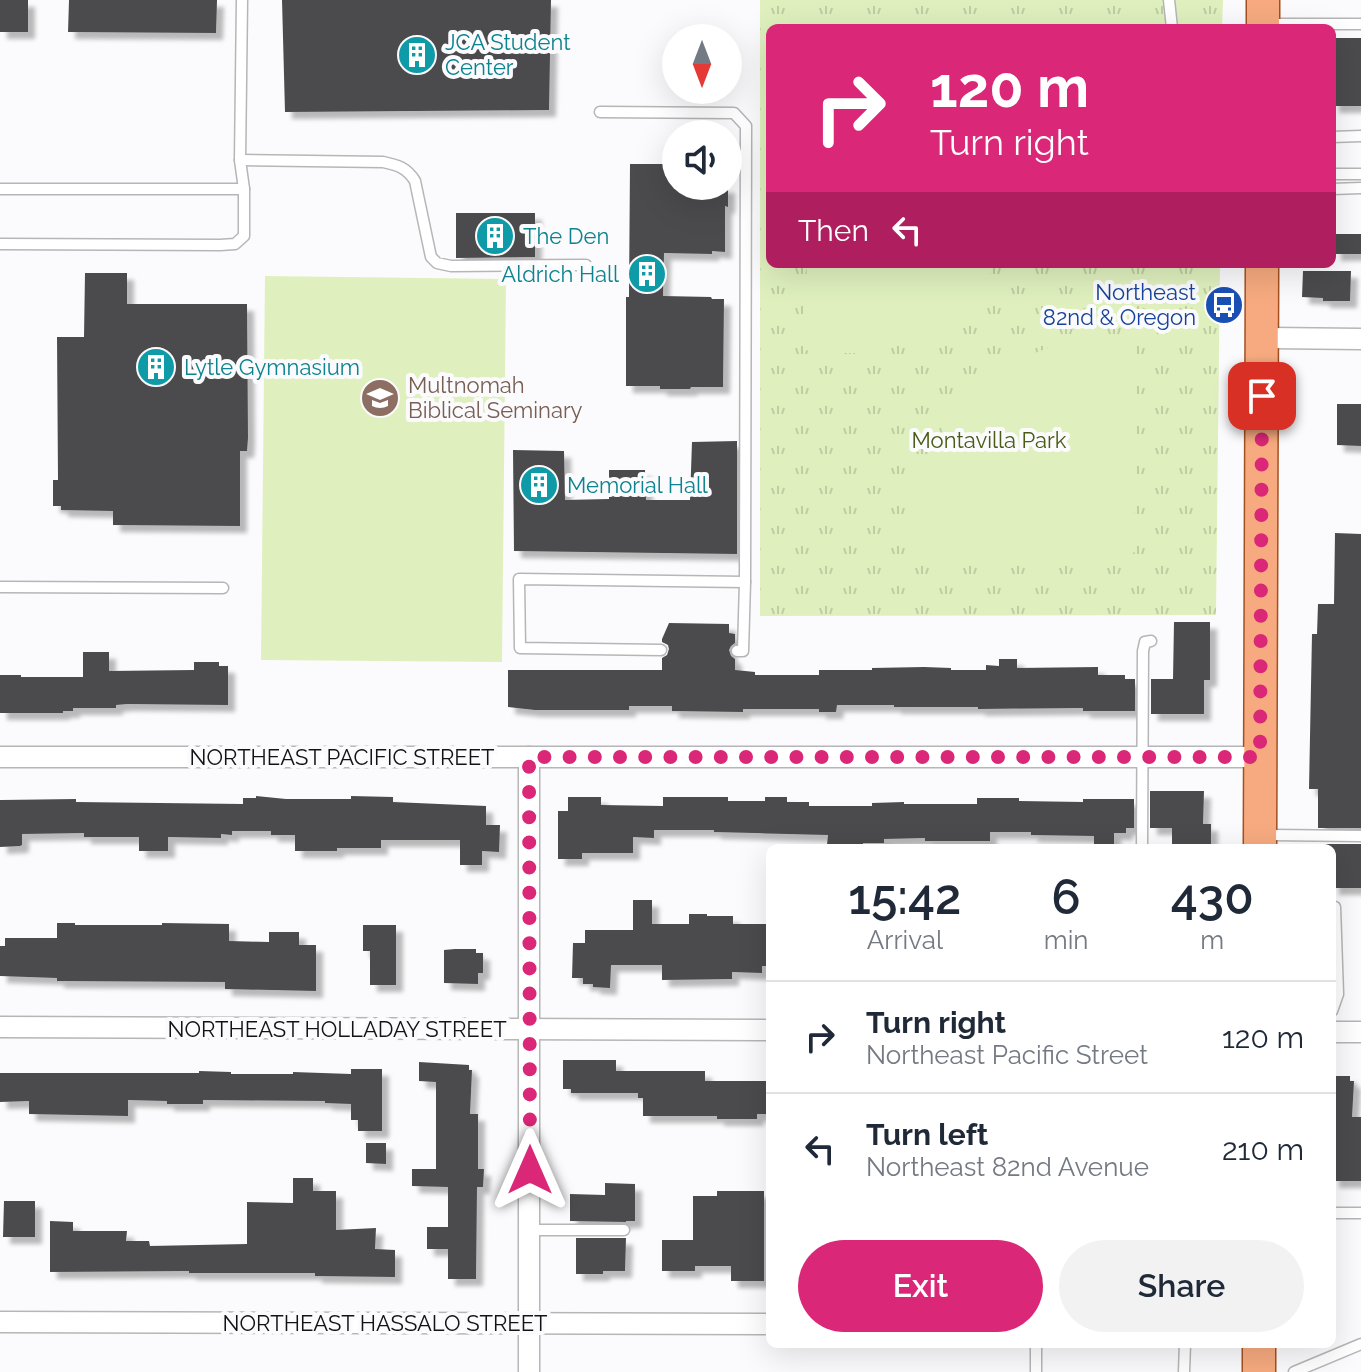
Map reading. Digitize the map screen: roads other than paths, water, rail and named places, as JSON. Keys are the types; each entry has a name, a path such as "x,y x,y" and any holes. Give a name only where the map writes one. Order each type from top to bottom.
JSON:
{"main road":[{"path":"1260,842 1262,268"},
{"path":"1259,1348 1259,1372"}],"street":[{"path":"1262,338 1361,339"},
{"name":"NORTHEAST PACIFIC STREET","path":"0,757 1260,757"},
{"path":"529,757 529,1372"},
{"name":"NORTHEAST HOLLADAY STREET","path":"0,1027 766,1030"},
{"path":"1336,1032 1361,1032"},
{"name":"NORTHEAST HASSALO STREET","path":"0,1322 766,1324"}],"lane":[{"path":"0,244 235,244 244,236 244,189 240,160 242,0"},
{"path":"1169,0 1172,24"},
{"path":"1263,17 1361,24"},
{"path":"600,112 734,113 746,126 745,582 743,651 737,651"},
{"path":"1336,137 1361,136"},
{"path":"240,160 383,162 399,165 415,181 431,257 437,263 451,266 586,265"},
{"path":"1336,174 1361,174"},
{"path":"1336,189 1361,188"},
{"path":"0,189 244,189"},
{"path":"661,650 520,648 519,579 745,582"},
{"path":"0,587 223,588"},
{"path":"1142,844 1143,651 1145,642 1151,641"},
{"path":"1260,842 1361,836"},
{"path":"1336,936 1336,1000"},
{"path":"1336,1213 1361,1213"},
{"path":"530,1230 624,1230"},
{"path":"1294,1372 1361,1344"},
{"path":"1036,1348 1036,1372"},
{"path":"1184,1372 1185,1348"}],"place":[{"name":"JCA Student Center","path":"417,55"},
{"name":"The Den","path":"495,236"},
{"name":"Aldrich Hall","path":"647,274"},
{"name":"Northeast 82nd & Oregon","path":"1224,305"},
{"name":"Lytle Gymnasium","path":"156,367"},
{"name":"Multnomah Biblical Seminary","path":"380,398"},
{"name":"Memorial Hall","path":"539,485"}],"park label":[{"name":"Montavilla Park","path":"989,440"}]}
